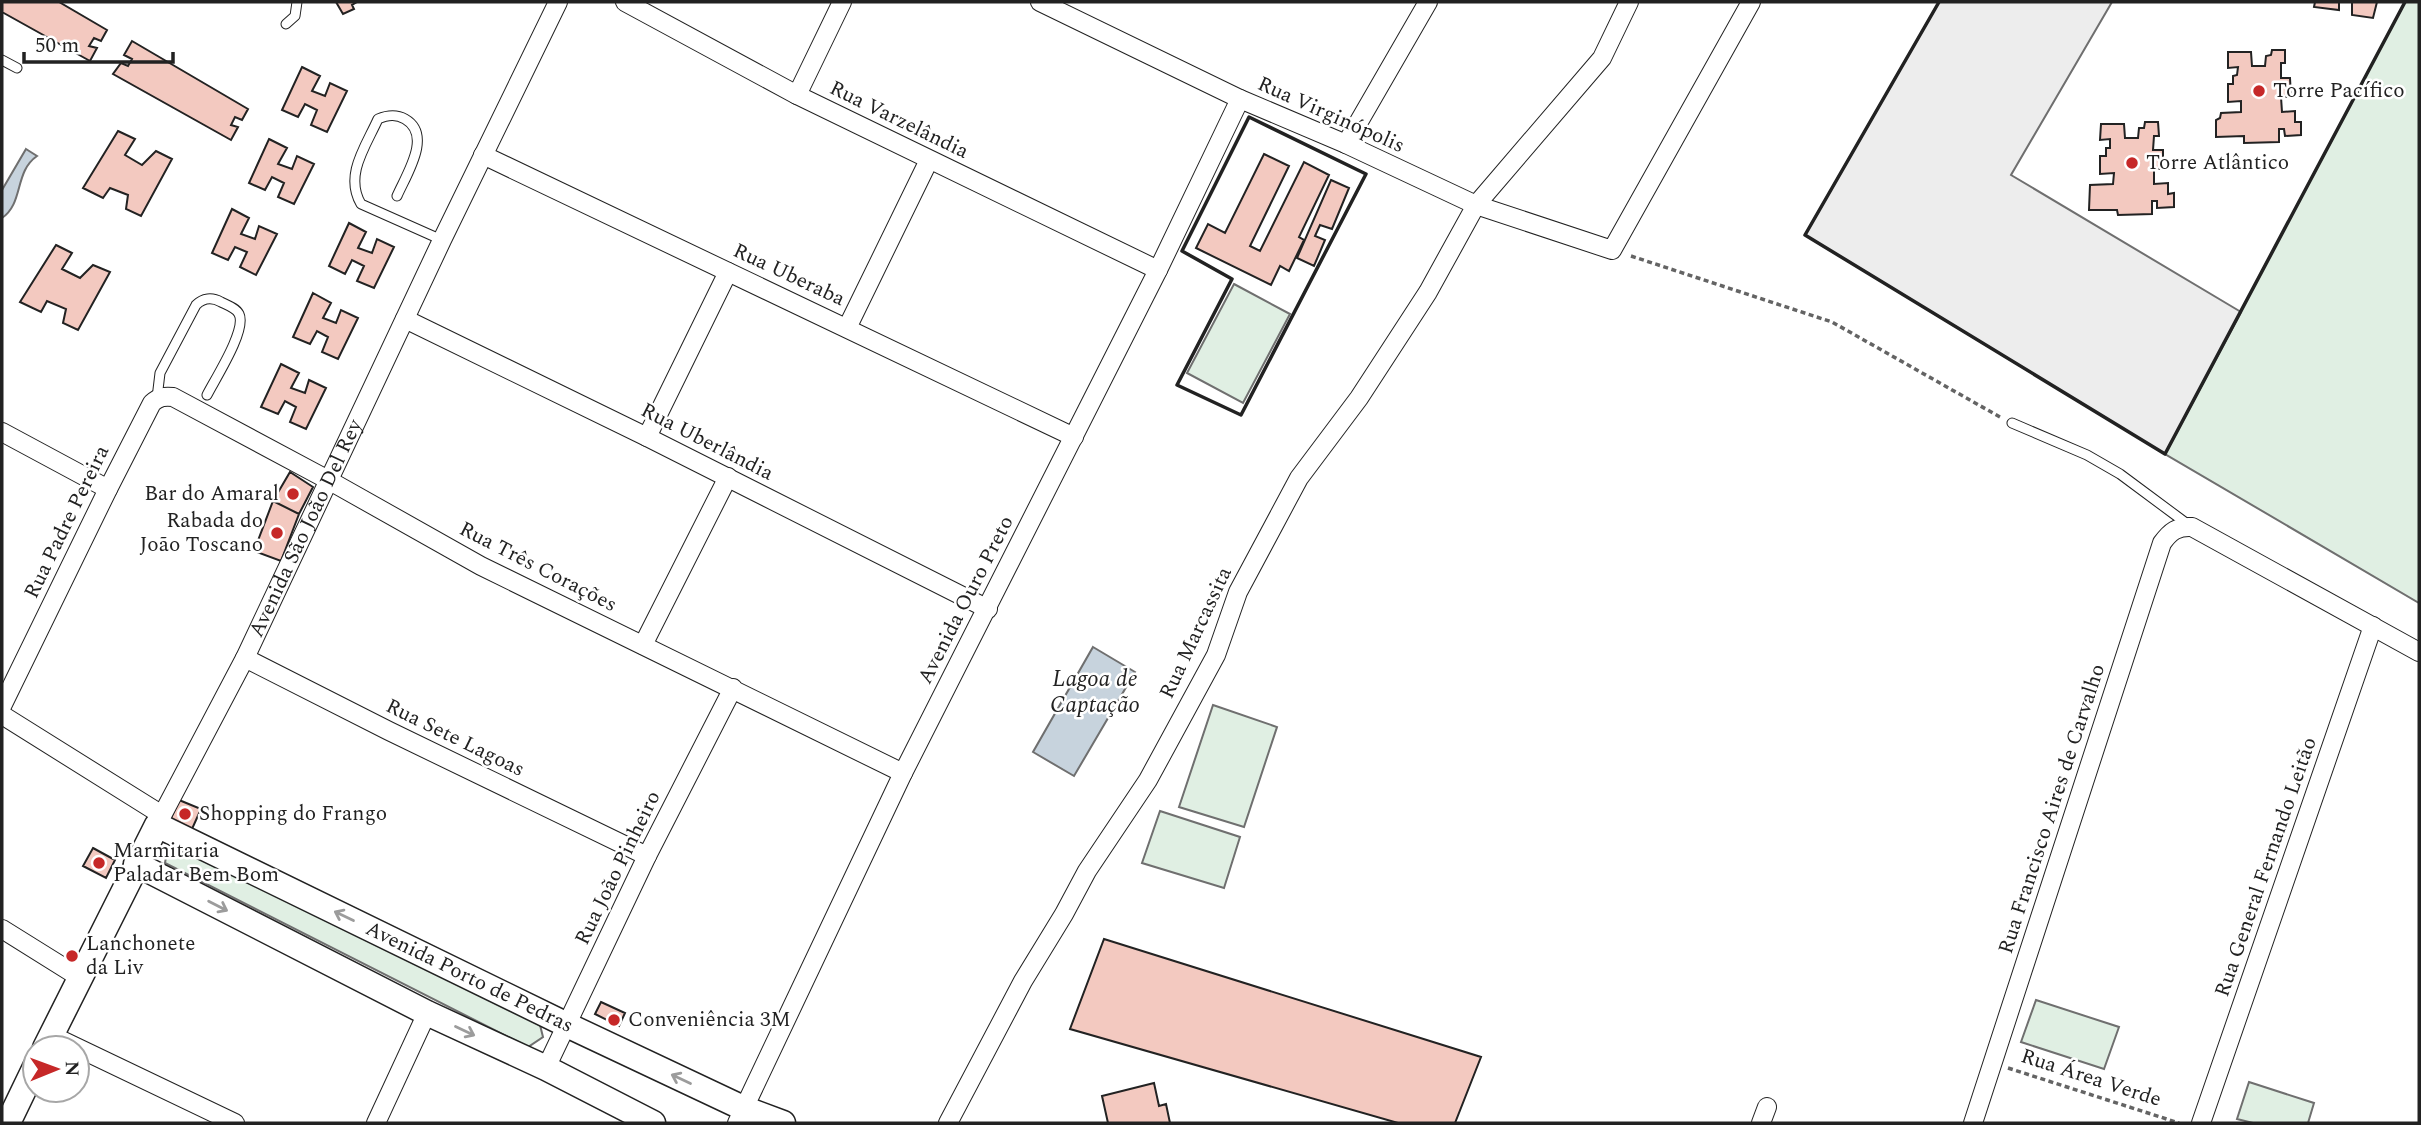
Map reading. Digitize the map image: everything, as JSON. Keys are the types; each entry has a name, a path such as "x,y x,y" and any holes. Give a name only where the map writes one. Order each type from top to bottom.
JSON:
{"main road":[{"name":"Avenida São João Del Rey","path":"52,1034 160,820"},
{"name":"Avenida Porto de Pedras","path":"160,820 740,1116 783,1123"},
{"path":"136,864 427,1013 546,1068 653,1123"},
{"path":"8,1123 21,1096"}],"street":[{"name":"Avenida São João Del Rey","path":"160,820 245,658 442,240 558,2"},
{"name":"Rua Varzelândia","path":"625,2 797,94 1158,270"},
{"path":"797,94 842,2"},
{"name":"Rua Virginópolis","path":"1040,2 1240,99 1476,205 1612,250"},
{"path":"1346,145 1428,2"},
{"name":"Rua Marcassita","path":"947,1123 1023,981 1087,871 1148,780 1216,656 1238,592 1299,478 1359,398 1428,292 1476,205 1602,58 1629,2"},
{"path":"1612,250 1751,2"},
{"name":"Avenida Ouro Preto","path":"740,1116 903,773 1158,270 1240,99"},
{"name":"Rua Uberaba","path":"483,155 1074,438"},
{"path":"847,328 929,160"},
{"path":"647,437 728,272"},
{"name":"Rua Uberlândia","path":"405,318 988,609"},
{"name":"Rua Três Corações","path":"158,398 173,397 481,566 903,773"},
{"name":"Rua Padre Pereira","path":"2,706 107,489 152,403 158,398"},
{"path":"2,432 107,489"},
{"path":"643,645 728,477"},
{"name":"Rua Francisco Aires de Carvalho","path":"1973,1123 2162,543 2168,534 2182,526 2192,527"},
{"path":"2192,527 2419,653"},
{"name":"Rua General Fernando Leitão","path":"2201,1123 2373,626"},
{"name":"Rua Sete Lagoas","path":"245,658 647,856"},
{"name":"Rua João Pinheiro","path":"546,1068 647,856 733,688"},
{"path":"2,715 160,820"},
{"path":"2,929 79,977"},
{"path":"376,1123 427,1013"},
{"path":"91,1061 235,1123"}],"lane":[{"path":"286,24 295,16 297,2"},
{"path":"2,60 17,68"},
{"path":"397,196 417,146 418,133 411,123 390,115 378,119 355,168 355,194 361,204 442,240"},
{"path":"158,398 160,373 196,305 200,301 215,299 236,310 240,315 240,330 207,395"},
{"path":"2012,423 2087,456 2120,474 2192,527"}],"path":[{"path":"1612,250 1832,322 2012,423"},
{"name":"Rua Área Verde","path":"1993,1063 2179,1123"}],"green space":[{"path":"2405,2 2419,2 2419,603 2165,454"},
{"path":"1234,284 1290,314 1243,403 1187,373"},
{"path":"1213,705 1277,727 1244,827 1179,807"},
{"path":"1160,811 1240,837 1224,888 1142,863"},
{"path":"185,843 540,1025 543,1037 528,1047 165,863 167,851"},
{"path":"2036,1000 2119,1027 2104,1069 2021,1042"},
{"path":"2249,1082 2314,1103 2308,1123 2253,1123 2237,1119"}],"shaded area":[{"path":"1939,2 2112,2 2011,175 2241,312 2165,454 1805,235"}],"water":[{"path":"26,149 37,156 25,170 14,204 2,218 2,190"},
{"name":"Lagoa de Captação","path":"1093,647 1135,672 1074,776 1033,752"}],"building":[{"path":"2,2 59,2 107,30 101,41 94,38 89,46 97,48 90,61 2,12"},
{"path":"336,2 357,2 352,5 354,9 343,14"},
{"path":"2315,2 2339,2 2339,10 2314,7"},
{"path":"2352,2 2377,2 2373,18 2352,15"},
{"path":"132,41 248,109 242,120 235,117 231,125 238,127 231,140 113,74 121,63 128,66 132,59 124,55"},
{"name":"Torre Pacífico","path":"2272,50 2285,50 2285,63 2281,63 2281,78 2290,78 2291,97 2281,97 2282,112 2295,111 2295,122 2301,122 2301,135 2285,136 2284,129 2279,129 2279,142 2244,143 2244,136 2216,137 2216,120 2221,113 2241,112 2241,101 2228,102 2228,84 2233,84 2233,76 2237,75 2238,67 2228,68 2228,52 2251,52 2252,66 2265,66 2266,56 2271,55"},
{"path":"302,67 320,76 312,91 325,96 330,83 347,91 327,132 311,125 317,110 305,104 298,117 282,110"},
{"name":"Torre Atlântico","path":"2145,122 2158,122 2159,136 2154,136 2153,150 2163,150 2163,169 2154,169 2154,184 2168,183 2168,194 2174,193 2174,207 2157,208 2157,201 2152,201 2152,214 2118,215 2117,210 2089,210 2090,185 2113,184 2114,173 2100,174 2100,156 2106,156 2106,148 2110,148 2110,139 2100,140 2101,124 2124,124 2125,138 2138,138 2139,128 2144,128"},
{"path":"118,131 135,139 125,155 142,165 156,151 172,159 141,216 126,209 128,195 110,188 103,198 83,188"},
{"path":"269,139 287,148 278,164 292,169 297,156 314,164 294,204 278,197 284,183 272,177 265,190 249,183"},
{"path":"1264,154 1289,166 1250,246 1260,251 1304,162 1329,175 1299,237 1304,240 1289,271 1280,266 1271,285 1196,248 1208,224 1225,233"},
{"path":"1331,180 1349,188 1332,229 1320,225 1315,236 1325,240 1314,266 1297,258"},
{"path":"232,209 249,218 241,234 255,239 259,226 277,234 256,275 240,267 247,252 235,247 228,260 212,253"},
{"path":"349,223 366,232 358,248 372,253 377,239 394,247 374,288 357,281 364,266 352,260 345,274 329,266"},
{"path":"56,245 72,253 62,269 80,278 93,265 110,272 78,330 63,323 66,309 47,301 41,312 20,302"},
{"path":"313,293 331,303 323,318 336,323 341,310 358,318 338,359 322,352 328,337 317,331 310,344 293,337"},
{"path":"281,364 299,373 291,388 305,393 309,380 326,388 306,429 290,422 296,407 285,401 278,414 261,407"},
{"name":"Bar do Amaral","path":"290,472 313,487 299,514 273,501"},
{"name":"Rabada do João Toscano","path":"273,501 299,514 281,561 254,551"},
{"name":"Shopping do Frango","path":"179,800 201,809 192,829 170,820"},
{"name":"Marmitaria Paladar Bem Bom","path":"93,848 115,860 106,878 83,866"},
{"path":"1104,939 1481,1057 1455,1123 1398,1123 1070,1029"},
{"name":"Conveniência 3M","path":"601,1002 625,1013 619,1026 595,1014"},
{"path":"1154,1083 1159,1106 1166,1104 1170,1123 1108,1123 1102,1096"}],"wall":[{"path":"1939,2 1805,235 2165,454 2405,2"},
{"path":"1249,117 1366,174 1241,415 1177,385 1232,279 1182,251 1249,117"}],"place":[{"name":"Torre Pacífico","path":"2259,91"},
{"name":"Torre Atlântico","path":"2132,163"},
{"name":"Bar do Amaral","path":"293,494"},
{"name":"Rabada do João Toscano","path":"277,533"},
{"name":"Shopping do Frango","path":"185,814"},
{"name":"Marmitaria Paladar Bem Bom","path":"99,863"},
{"name":"Lanchonete da Liv","path":"72,956"},
{"name":"Conveniência 3M","path":"614,1020"}]}
